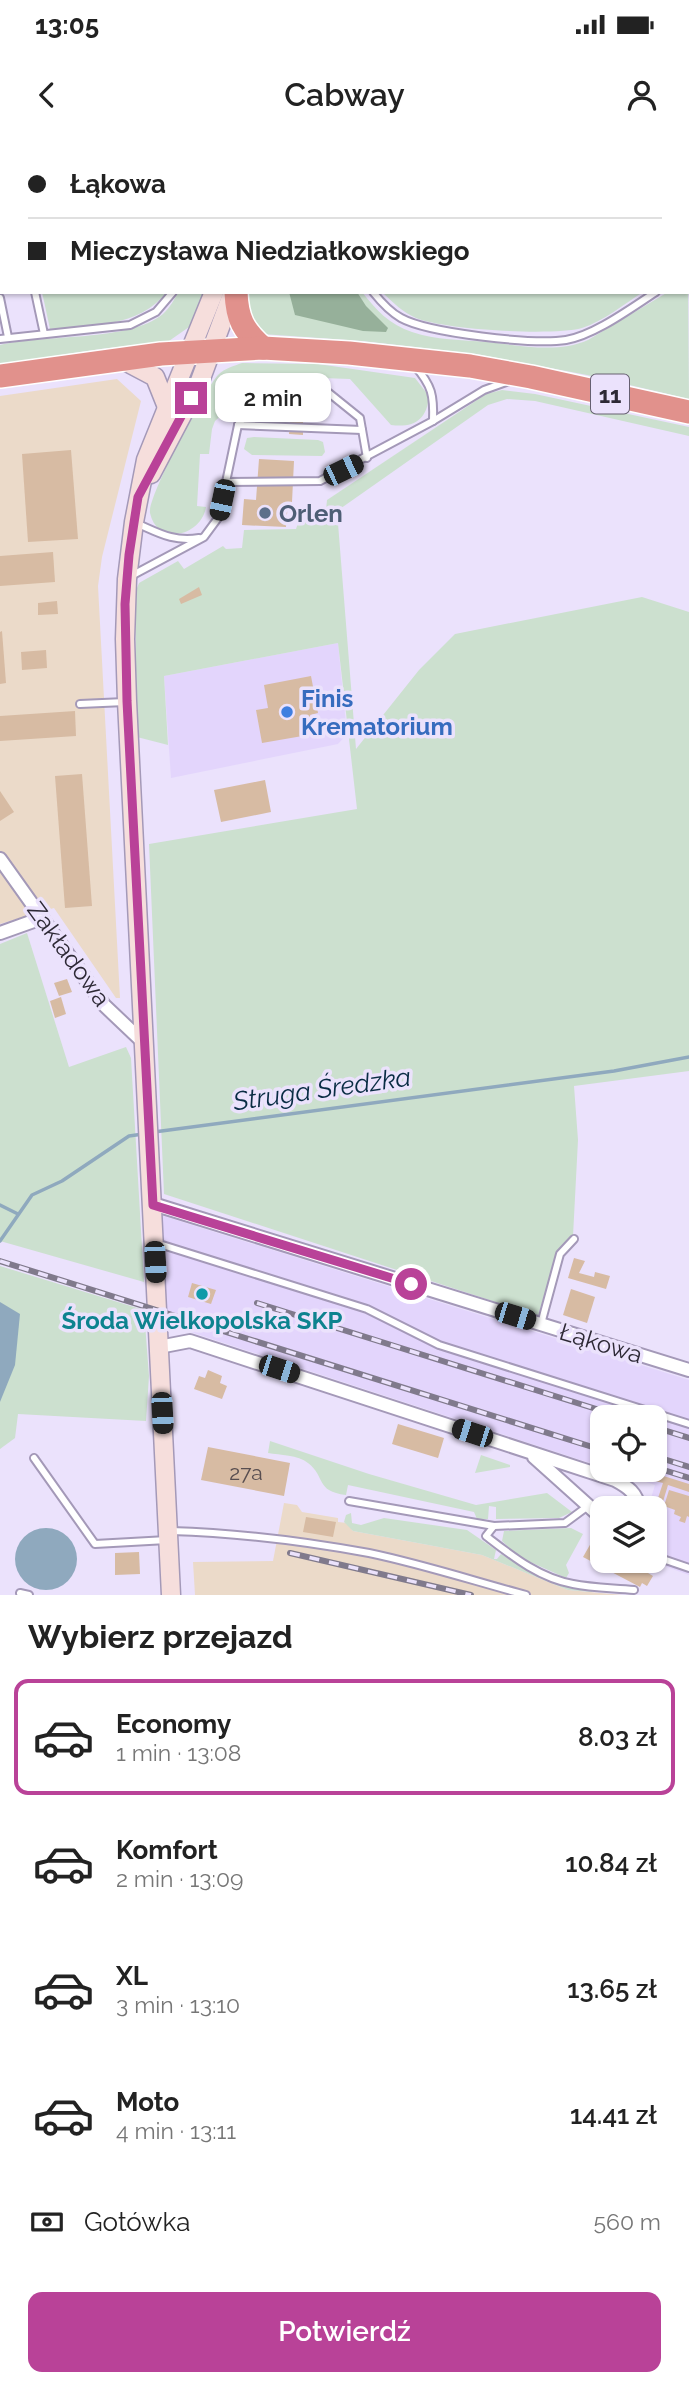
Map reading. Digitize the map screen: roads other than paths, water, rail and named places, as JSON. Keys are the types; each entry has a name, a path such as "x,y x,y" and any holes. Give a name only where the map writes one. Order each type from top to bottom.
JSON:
{"highway":[{"path":"234,294 236,313 247,334 263,348"},
{"name":"11","path":"0,376 121,359 263,348 470,366 689,412"}],"street":[{"path":"172,1595 125,639 127,579 146,460 213,294"},
{"path":"138,497 200,381 233,294"},
{"path":"121,359 155,377 167,407"},
{"name":"Zakładowa","path":"0,859 104,1004 145,1044"},
{"path":"0,933 42,918"},
{"name":"Łąkowa","path":"153,1205 689,1370"},
{"path":"159,1347 190,1340 615,1480 630,1488 635,1496"},
{"path":"529,1452 588,1506"}],"lane":[{"path":"35,294 44,334"},
{"path":"0,340 130,325 156,312 171,294"},
{"path":"375,294 397,317 427,328 495,337 566,340 586,333 653,294"},
{"path":"0,298 8,337"},
{"path":"408,359 426,380 434,398 433,421"},
{"path":"226,482 320,481 367,458 484,390 531,377"},
{"path":"127,579 204,537 218,518 238,425 269,385 329,393 360,418 367,458"},
{"path":"238,425 362,430"},
{"path":"134,522 169,538 186,540 204,537"},
{"path":"80,704 127,701"},
{"path":"541,1324 560,1254 574,1239"},
{"path":"155,1243 367,1309 439,1345 689,1424"},
{"path":"34,1458 95,1544 213,1532 284,1539 371,1554 526,1595"},
{"path":"349,1502 494,1525 565,1523 588,1506"},
{"path":"494,1525 486,1536 520,1562 537,1571 573,1584 634,1590"},
{"path":"667,1560 689,1568"},
{"path":"20,1593 29,1595"}],"water":[{"path":"0,1302 20,1314 15,1365 0,1402"},
{"path":"40,1528 52,1528 68,1537 75,1547 75,1571 68,1581 52,1590 40,1590 29,1585 20,1576 15,1565 15,1553 20,1542 29,1533"}],"waterway":[{"name":"Struga Średzka","path":"154,1132 614,1071 689,1057"},
{"name":"Struga Średzka","path":"0,1241 32,1195 62,1181 129,1136 143,1134"},
{"path":"0,1205 18,1214"}],"railway":[{"path":"0,1261 590,1446"},
{"path":"257,1303 590,1407"},
{"path":"667,1431 689,1438"},
{"path":"667,1460 689,1467"},
{"path":"667,1471 689,1478"},
{"path":"290,1553 471,1595"}],"place":[{"name":"Orlen","path":"265,513"},
{"name":"Finis Krematorium","path":"287,712"},
{"name":"Środa Wielkopolska SKP","path":"202,1294"}]}
